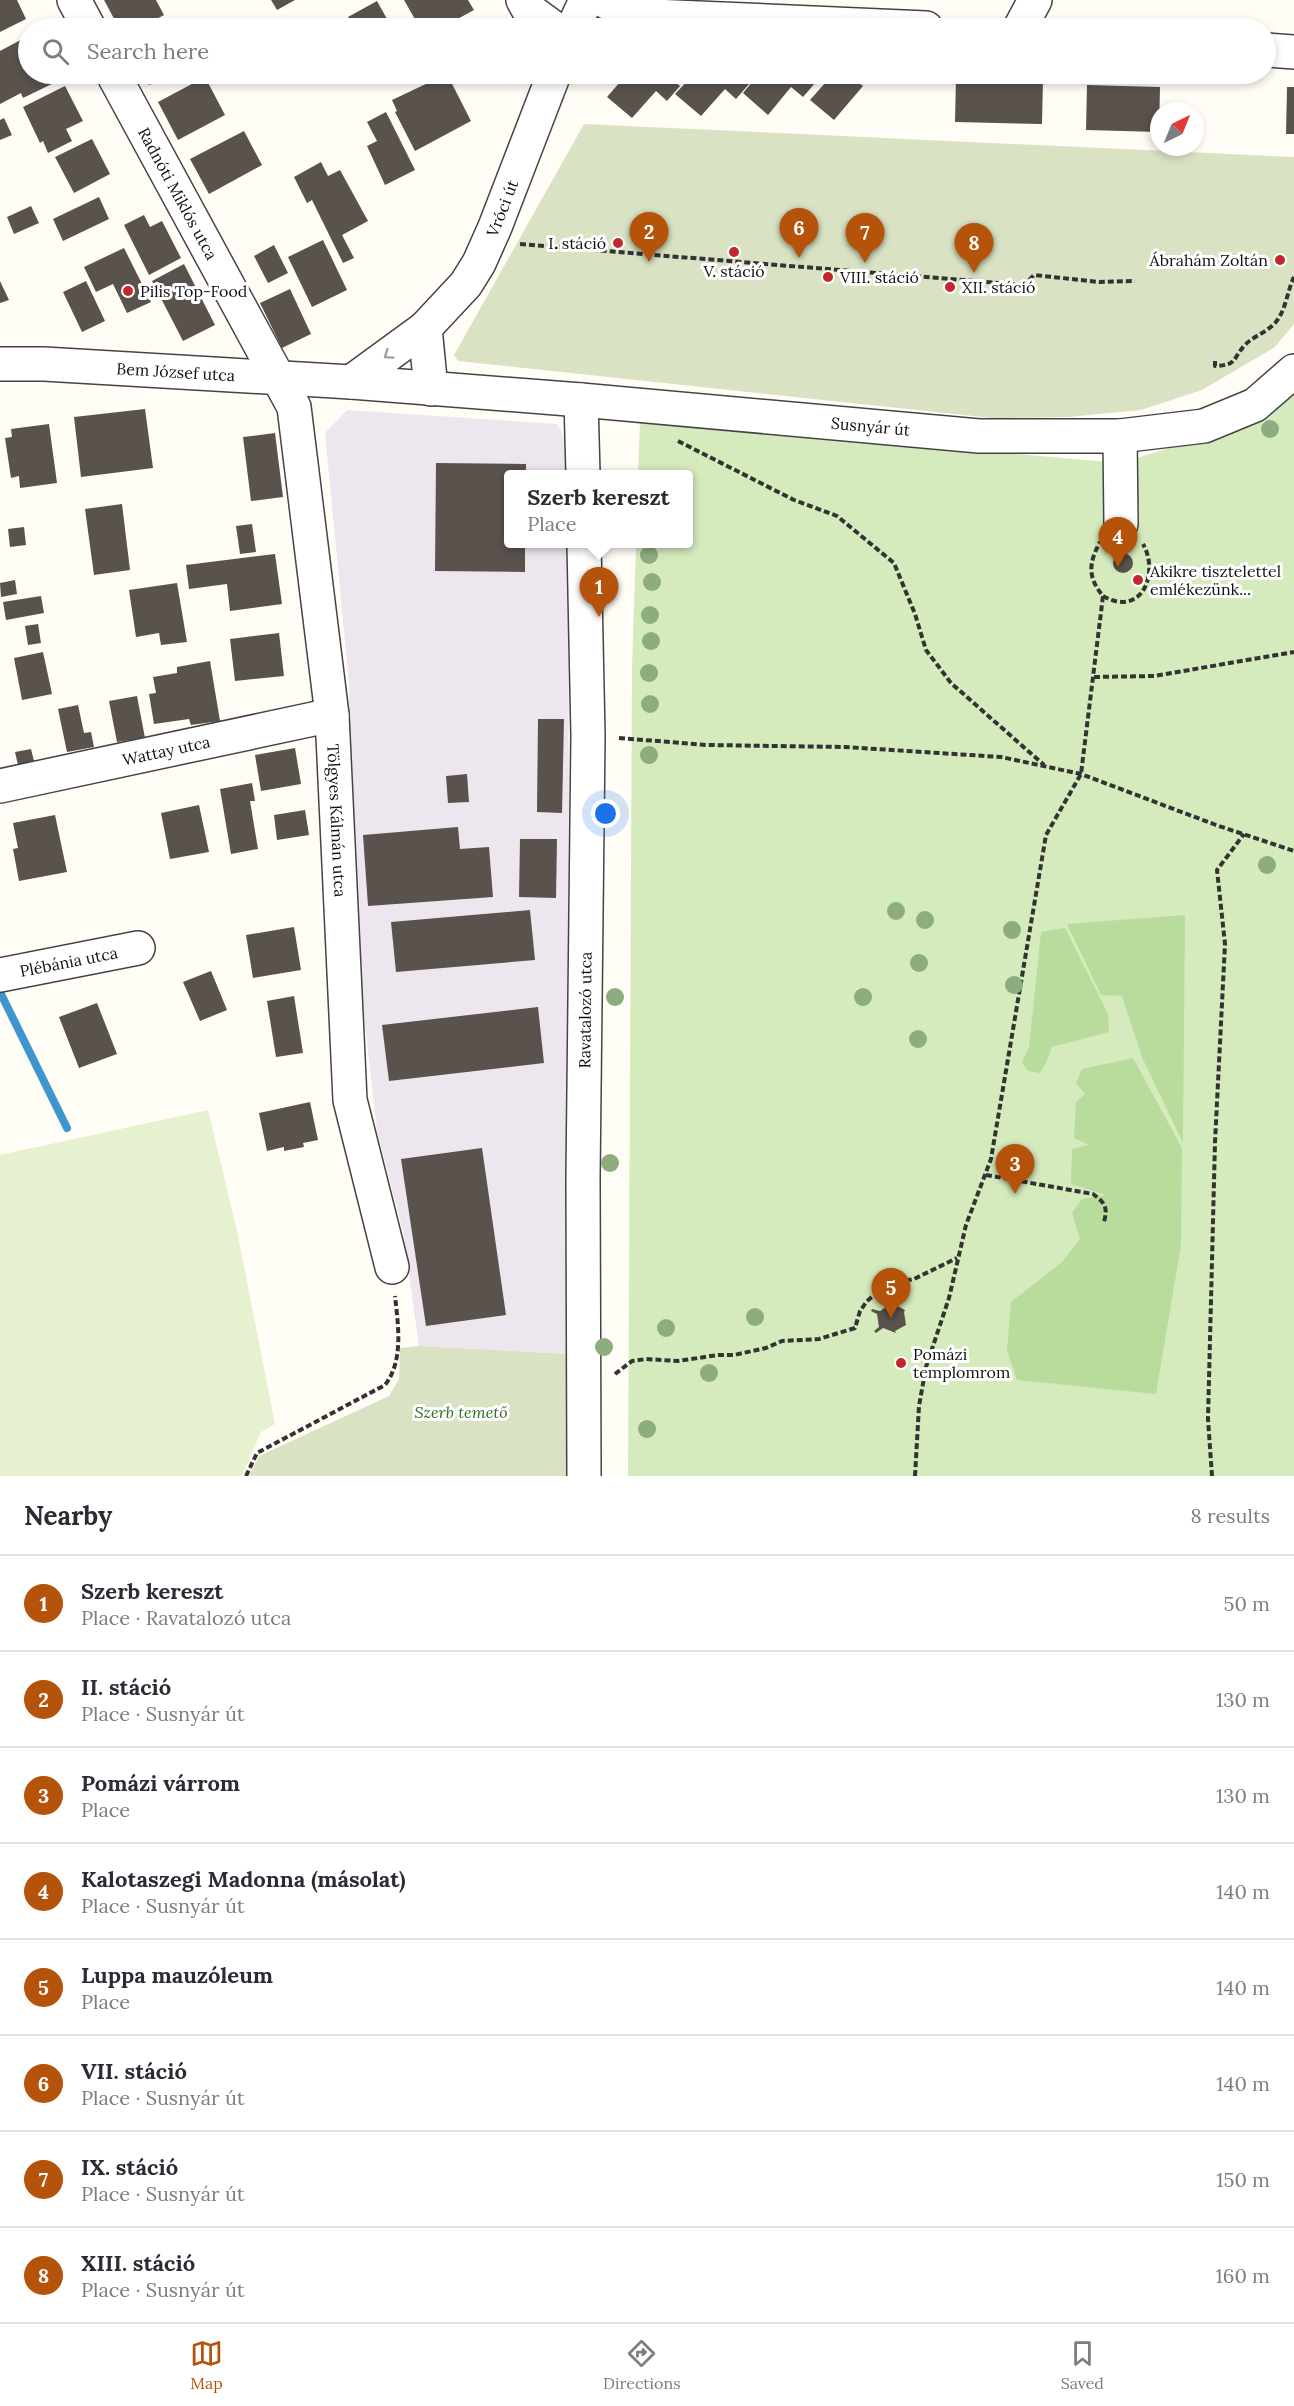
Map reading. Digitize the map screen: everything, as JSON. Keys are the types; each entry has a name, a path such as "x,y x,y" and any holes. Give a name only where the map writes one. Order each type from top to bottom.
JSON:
{"street":[{"path":"74,0 84,18"},
{"path":"523,0 528,9 540,18"},
{"path":"578,18 586,0"},
{"path":"603,0 630,15 698,18"},
{"path":"1025,18 1035,0"},
{"path":"1276,51 1294,52"},
{"name":"Radnóti Miklós utca","path":"118,84 276,377"},
{"name":"Vróci út","path":"351,382 425,328 453,300 479,264 550,84"},
{"path":"425,328 431,389"},
{"name":"Bem József utca","path":"0,364 44,364 276,377 431,389"},
{"name":"Susnyár út","path":"431,389 581,400 979,436 1120,436 1204,426 1255,405 1294,371"},
{"name":"Tölgyes Kálmán utca","path":"276,377 294,407 332,715 350,1100 392,1267"},
{"path":"581,400 583,470"},
{"path":"1120,436 1121,524"},
{"name":"Ravatalozó utca","path":"584,548 588,736 582,1380 584,1476"},
{"name":"Wattay utca","path":"0,786 332,715"},
{"name":"Plébánia utca","path":"0,975 138,948"}],"path":[{"path":"517,243 1024,285 1034,275 1099,282 1135,281"},
{"path":"1215,361 1215,366 1227,366 1234,362 1244,346 1275,323 1286,302 1294,277"},
{"path":"668,437 794,500 837,516 894,563 915,614 926,650 951,682 1045,766"},
{"path":"1121,524 1133,532 1147,550 1150,566 1149,580 1144,591 1135,599 1122,603 1103,596 1094,585 1091,573 1093,558 1099,544 1111,529 1121,524"},
{"path":"915,1476 919,1406 926,1367 949,1298 957,1258 976,1196 991,1159 1046,835 1081,774 1103,596"},
{"path":"1094,677 1154,676 1294,652"},
{"path":"588,736 707,745 845,747 1001,756 1081,774 1294,851"},
{"path":"1212,1476 1208,1419 1215,1142 1225,944 1216,870 1244,834"},
{"path":"986,1175 1093,1194 1104,1203 1107,1211 1104,1222"},
{"path":"582,1380 604,1378 615,1374 632,1361 646,1359 678,1361 734,1355 782,1341 819,1339 855,1328 863,1306 888,1284 914,1278 957,1258"},
{"path":"246,1476 257,1453 385,1385 392,1377 396,1363 399,1327 392,1267"}],"shaded area":[{"path":"347,410 557,424 568,443 568,470 504,470 504,548 568,548 571,1354 419,1346 403,1232 377,1131 353,920 349,683 325,433"}],"green space":[{"path":"584,124 1150,150 1150,156 1204,156 1204,153 1294,157 1294,324 1275,347 1202,390 1141,410 1068,417 992,418 458,361 454,355"},
{"path":"1294,392 1294,1476 628,1476 632,667 636,548 693,548 693,470 638,470 640,422 1121,463 1269,417"},
{"path":"1185,915 1183,1143 1142,1057 1122,996 1101,995 1067,924"},
{"path":"1065,928 1108,1014 1109,1032 1052,1047 1040,1073 1028,1071 1022,1062 1029,1047 1041,932"},
{"path":"1133,1058 1182,1148 1181,1245 1156,1394 1017,1380 1007,1351 1011,1302 1062,1262 1080,1239 1072,1213 1082,1199 1106,1195 1071,1184 1072,1149 1089,1145 1074,1138 1076,1102 1085,1094 1076,1083 1082,1069"},
{"path":"208,1110 237,1231 275,1424 261,1432 242,1476 0,1476 0,1155"},
{"name":"Szerb temető","path":"419,1346 571,1354 571,1476 249,1476 259,1456 389,1396 399,1379 400,1348"}],"building":[{"path":"0,0 17,0 26,18 18,18 18,23 0,32"},
{"path":"104,0 156,0 164,15 158,18 114,18"},
{"path":"271,0 295,0 277,10"},
{"path":"404,0 468,0 474,10 459,18 414,18"},
{"path":"377,1 386,18 349,18"},
{"path":"18,41 18,84 52,84 23,98 21,93 0,104 0,51"},
{"path":"192,84 209,84 225,115 178,140 158,102"},
{"path":"426,84 452,84 471,121 415,151 395,112 397,111 392,100"},
{"path":"618,84 678,84 680,86 667,101 656,91 632,118 607,97"},
{"path":"684,84 749,84 736,99 725,89 701,116 675,94"},
{"path":"751,84 814,84 803,97 791,87 768,115 743,93"},
{"path":"824,84 860,84 863,86 834,120 810,100"},
{"path":"956,84 1043,84 1042,124 955,122"},
{"path":"1087,85 1160,87 1160,102 1150,102 1150,132 1086,130"},
{"path":"65,86 83,121 66,129 72,141 48,153 43,141 40,143 23,107"},
{"path":"1287,87 1294,87 1294,134 1286,134"},
{"path":"386,112 415,170 385,185 367,146 377,141 367,122"},
{"path":"4,118 12,135 0,140 0,120"},
{"path":"244,131 262,165 209,194 190,159"},
{"path":"92,139 110,174 74,193 55,157"},
{"path":"321,162 328,176 340,170 368,221 342,235 354,258 343,263 312,200 307,203 294,177"},
{"path":"99,197 109,219 63,241 53,219"},
{"path":"31,206 39,223 14,234 7,217"},
{"path":"144,215 150,227 162,221 181,258 149,275 124,225"},
{"path":"323,240 347,290 312,307 288,257"},
{"path":"274,245 288,273 268,283 254,256"},
{"path":"124,248 151,302 127,313 113,284 96,292 84,267"},
{"path":"184,264 215,325 183,341 152,281"},
{"path":"0,281 9,300 0,303"},
{"path":"86,281 105,321 82,332 63,292"},
{"path":"290,289 311,334 282,348 260,303"},
{"path":"145,409 153,468 81,477 74,417"},
{"path":"49,424 57,483 20,488 19,476 11,478 5,438 12,437 11,429"},
{"path":"275,433 283,497 251,501 243,437"},
{"path":"436,463 526,464 526,470 504,470 504,548 525,548 525,572 435,571"},
{"path":"122,504 130,570 94,575 85,509"},
{"path":"252,524 256,552 240,554 236,526"},
{"path":"24,527 26,545 10,547 8,529"},
{"path":"1123,553 1130,556 1133,563 1130,570 1123,573 1116,570 1113,563 1116,556"},
{"path":"275,554 282,604 230,611 227,584 189,589 186,565"},
{"path":"15,580 17,594 1,597 0,583"},
{"path":"177,583 187,642 161,645 159,633 136,637 129,590"},
{"path":"41,596 44,613 6,620 3,602"},
{"path":"38,624 41,643 28,645 25,626"},
{"path":"279,633 284,676 235,681 230,639"},
{"path":"43,652 52,694 22,700 14,658"},
{"path":"210,661 220,721 191,725 189,719 154,724 149,694 156,693 153,677 177,673 177,667"},
{"path":"137,696 145,738 117,742 109,701"},
{"path":"78,705 84,733 91,732 94,747 67,752 58,709"},
{"path":"538,719 564,719 562,813 537,812"},
{"path":"295,748 301,784 261,791 255,755"},
{"path":"31,749 35,765 19,769 15,752"},
{"path":"467,774 469,802 448,803 446,776"},
{"path":"252,783 255,801 250,801 258,849 231,854 220,789"},
{"path":"199,805 209,852 170,859 161,813"},
{"path":"305,810 309,835 277,840 274,815"},
{"path":"55,815 67,872 19,881 13,849 18,848 13,823"},
{"path":"458,827 460,849 489,847 493,897 368,906 363,835"},
{"path":"520,839 557,839 556,898 519,897"},
{"path":"530,910 535,960 396,972 391,922"},
{"path":"294,927 301,970 253,978 246,935"},
{"path":"211,971 227,1010 200,1021 183,982"},
{"path":"294,996 303,1053 276,1057 267,1001"},
{"path":"97,1003 117,1054 79,1068 59,1017"},
{"path":"538,1007 544,1063 389,1081 382,1025"},
{"path":"310,1102 318,1140 303,1143 304,1147 284,1151 284,1147 267,1151 259,1113"},
{"path":"482,1148 506,1315 426,1326 401,1159"},
{"path":"892,1303 905,1310 906,1325 895,1331 896,1333 883,1328 876,1333 874,1331 879,1327 877,1314 871,1311 872,1309 880,1311"}],"waterway":[{"path":"0,992 67,1128"}],"place":[{"name":"I. stáció","path":"618,243"},
{"name":"V. stáció","path":"734,252"},
{"name":"VII. stáció","path":"799,258"},
{"name":"Ábrahám Zoltán","path":"1280,260"},
{"name":"II. stáció","path":"649,262"},
{"name":"IX. stáció","path":"865,263"},
{"name":"XIII. stáció","path":"974,273"},
{"name":"VIII. stáció","path":"828,277"},
{"name":"XII. stáció","path":"950,287"},
{"name":"Pilis Top-Food","path":"128,291"},
{"name":"Kalotaszegi Madonna (másolat)","path":"1118,567"},
{"name":"Akikre tisztelettel emlékezünk...","path":"1138,580"},
{"name":"Szerb kereszt","path":"599,617"},
{"name":"Pomázi várrom","path":"1015,1194"},
{"name":"Luppa mauzóleum","path":"891,1318"},
{"name":"Pomázi templomrom","path":"901,1363"}]}
